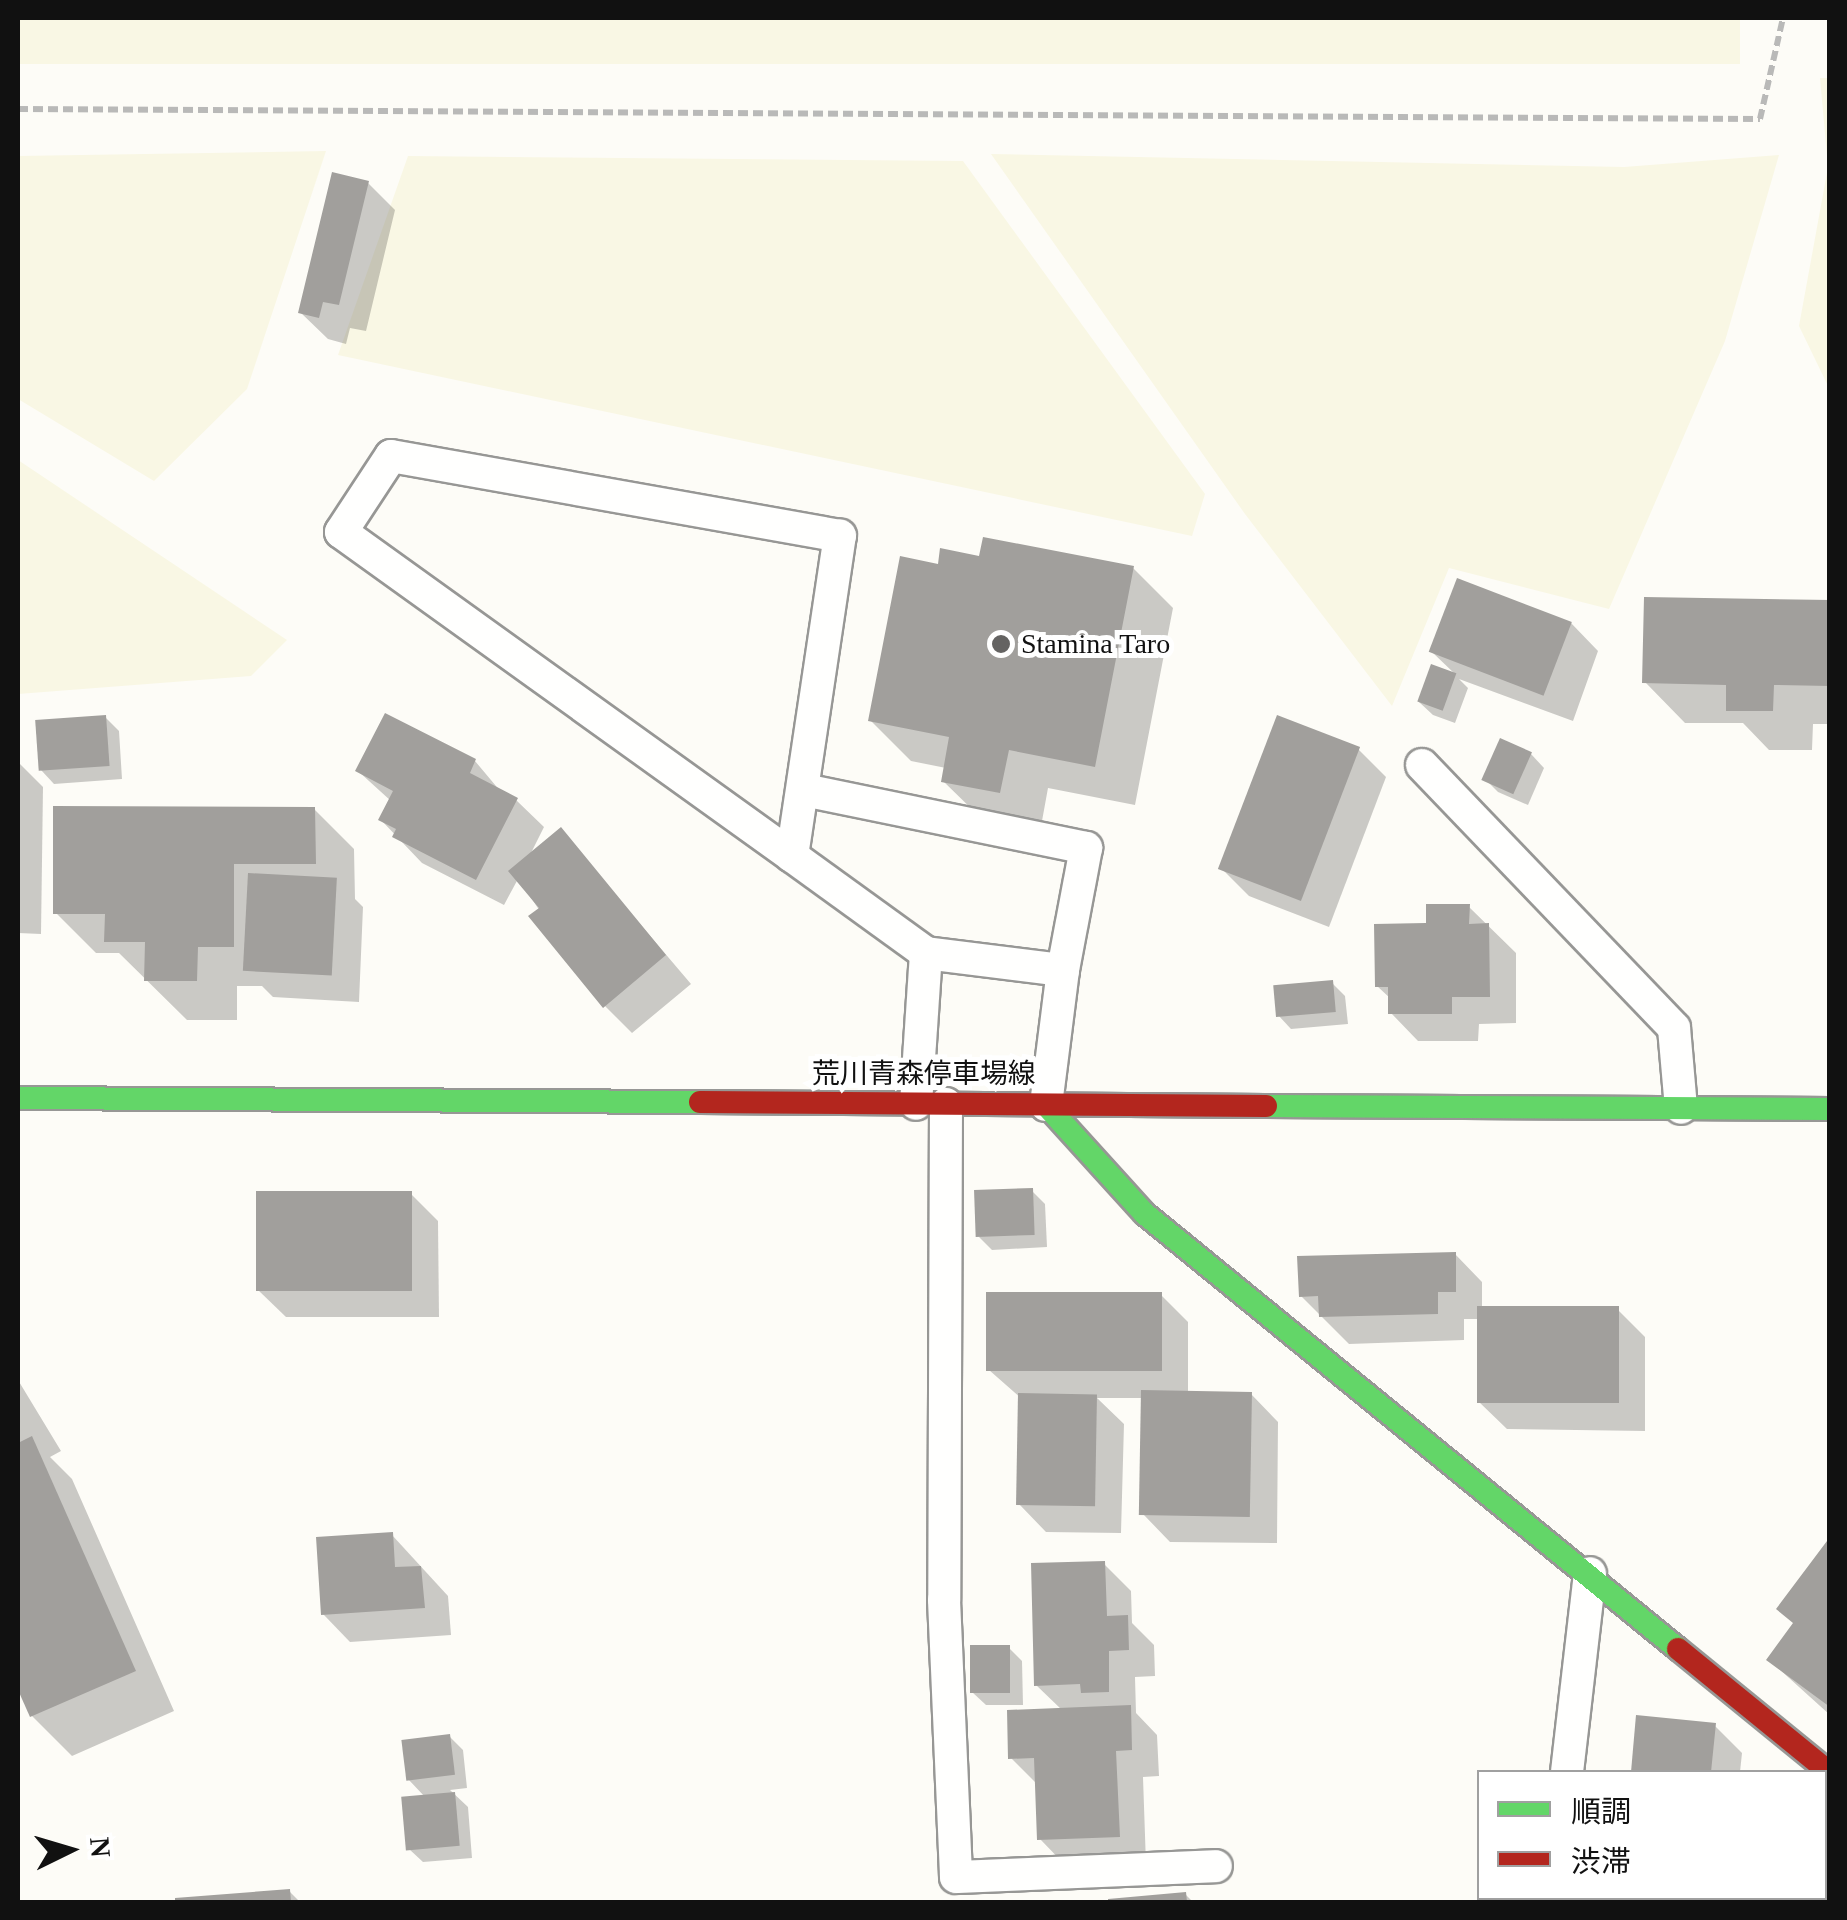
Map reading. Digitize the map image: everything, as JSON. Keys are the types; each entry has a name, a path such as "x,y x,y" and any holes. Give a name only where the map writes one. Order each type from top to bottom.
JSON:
{"main road":[{"name":"荒川青森停車場線","path":"18,1098 1830,1109"},
{"path":"1046,1105 1145,1214 1830,1772"}],"lane":[{"path":"792,856 840,536 391,456 341,532 792,856 926,952 1063,970"},
{"path":"1422,765 1674,1028 1682,1108"},
{"path":"804,790 1086,848 1063,970 1046,1105"},
{"path":"926,952 944,1600 956,1877 1216,1866"},
{"path":"1567,1770 1590,1573"}],"path":[{"path":"18,109 1760,119 1782,18"}],"shaded area":[{"path":"18,18 1740,18 1740,64 18,64"},
{"path":"1820,78 1830,78 1829,388 1799,326 1828,167"},
{"path":"326,151 247,389 154,481 18,399 18,156"},
{"path":"991,154 1624,167 1779,155 1725,341 1609,609 1449,568 1392,706 1245,514"},
{"path":"408,156 963,161 1205,494 1192,536 338,355"},
{"path":"18,460 287,640 251,676 18,694"}],"building":[{"path":"332,172 369,181 339,305 323,302 319,318 298,313"},
{"name":"Stamina Taro","path":"983,537 1134,566 1095,767 1009,750 1000,793 941,782 949,737 868,721 900,556 938,564 940,548 979,556"},
{"path":"1457,578 1572,622 1544,696 1429,652"},
{"path":"1644,597 1830,600 1830,686 1774,685 1773,711 1726,711 1726,685 1642,683"},
{"path":"1431,664 1456,673 1443,711 1417,702"},
{"path":"385,713 476,759 470,773 518,798 476,880 392,837 396,829 378,820 393,791 355,771"},
{"path":"106,715 110,766 39,771 35,720"},
{"path":"1277,715 1360,747 1301,901 1218,869"},
{"path":"1500,738 1532,752 1513,794 1481,780"},
{"path":"53,806 315,807 316,864 234,864 234,947 198,947 197,981 144,981 145,942 104,942 105,914 53,914"},
{"path":"561,827 666,955 603,1008 528,916 539,908 508,871"},
{"path":"248,873 337,878 332,976 243,971"},
{"path":"1426,904 1470,904 1469,924 1489,923 1490,997 1452,997 1452,1014 1388,1014 1388,987 1375,987 1374,924 1426,923"},
{"path":"1333,980 1336,1012 1276,1017 1273,985"},
{"path":"1033,1188 1035,1235 976,1237 974,1190"},
{"path":"256,1191 412,1191 412,1291 256,1291"},
{"path":"1456,1252 1456,1292 1438,1292 1438,1314 1319,1317 1318,1296 1299,1297 1297,1256"},
{"path":"986,1292 1162,1292 1162,1371 986,1371"},
{"path":"1477,1306 1619,1306 1619,1403 1477,1403"},
{"path":"1141,1390 1252,1392 1250,1517 1139,1515"},
{"path":"1018,1393 1097,1394 1095,1506 1016,1505"},
{"path":"32,1436 136,1671 30,1717 18,1690 18,1443"},
{"path":"393,1532 395,1567 421,1566 425,1608 321,1615 316,1537"},
{"path":"1830,1537 1830,1707 1766,1660 1793,1623 1776,1609"},
{"path":"1105,1561 1107,1616 1128,1615 1129,1650 1109,1651 1109,1692 1081,1693 1080,1684 1034,1686 1031,1563"},
{"path":"970,1645 1010,1645 1010,1693 970,1693"},
{"path":"1131,1705 1132,1750 1116,1751 1120,1837 1037,1840 1034,1758 1008,1759 1007,1710"},
{"path":"1636,1715 1716,1723 1711,1770 1631,1770"},
{"path":"450,1734 455,1775 406,1781 401,1740"},
{"path":"455,1792 460,1846 406,1851 401,1797"},
{"path":"290,1889 291,1902 175,1902 175,1898"},
{"path":"1186,1892 1187,1902 1108,1902 1108,1899"},
{"path":"1607,1900 1671,1900 1671,1902"}],"traffic: fast":[{"path":"18,1098 700,1102"},
{"path":"1046,1105 1145,1214 1678,1649"},
{"path":"1266,1106 1830,1109"}],"traffic: jam":[{"path":"700,1102 1266,1106"},
{"path":"1678,1649 1826,1770"}],"place":[{"name":"Stamina Taro","path":"1001,644"}]}
